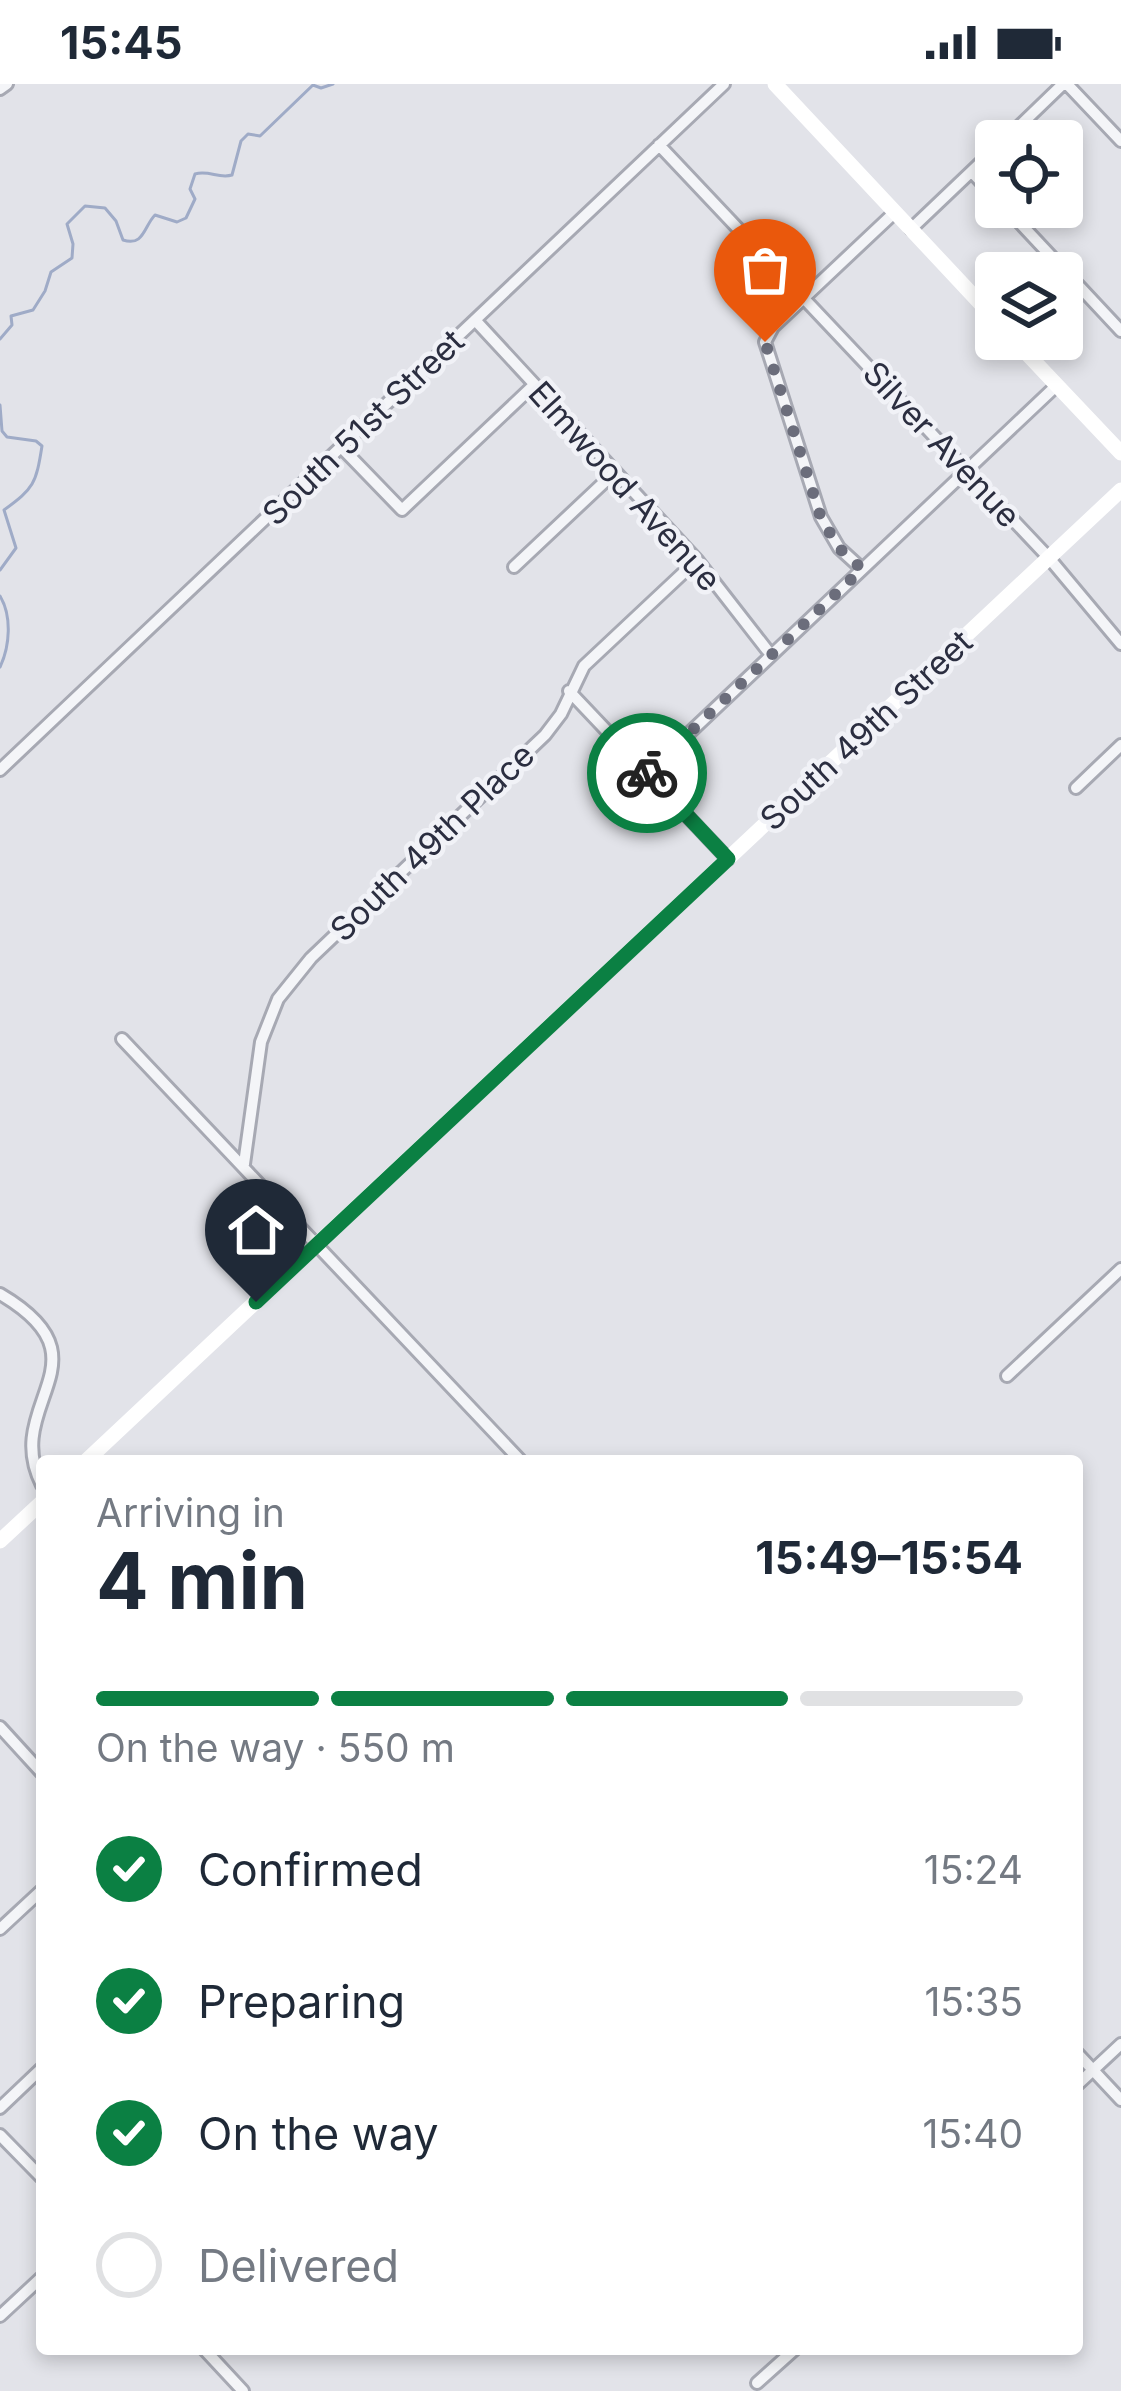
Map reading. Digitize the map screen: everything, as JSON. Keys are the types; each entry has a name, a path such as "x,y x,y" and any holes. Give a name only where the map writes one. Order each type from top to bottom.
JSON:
{"street":[{"path":"0,89 8,84"},
{"name":"South 51st Street","path":"0,770 724,84"},
{"path":"775,84 975,298"},
{"path":"1026,120 1065,84 1121,141"},
{"name":"Silver Avenue","path":"659,145 1049,558 1121,644"},
{"path":"911,229 975,169"},
{"path":"972,172 975,175"},
{"path":"862,569 839,548 821,518 765,342 773,327 894,214"},
{"path":"1024,228 1121,332"},
{"name":"Elmwood Avenue","path":"475,320 697,560 771,655"},
{"path":"1032,360 1121,453"},
{"path":"342,448 401,510 532,386"},
{"path":"646,772 1056,386"},
{"path":"514,567 615,472"},
{"name":"South 49th Street","path":"92,1455 1121,490"},
{"name":"South 49th Place","path":"244,1164 261,1042 278,999 311,958 545,735 584,666 697,560"},
{"path":"569,691 728,859"},
{"path":"1076,788 1121,745"},
{"path":"122,1039 514,1455"},
{"path":"1006,1376 1121,1269"},
{"path":"0,1294 39,1323 47,1341 46,1369 23,1416 21,1435 27,1464 36,1477"},
{"path":"0,1541 36,1508"},
{"path":"1,1730 36,1767"},
{"path":"0,1929 36,1896"},
{"path":"1083,2079 1121,2044"},
{"path":"1083,2059 1121,2100"},
{"path":"0,2108 36,2074"},
{"path":"0,2134 36,2172"},
{"path":"0,2316 36,2283"},
{"path":"210,2355 243,2391"},
{"path":"758,2383 788,2355"}],"waterway":[{"path":"0,339 12,325 11,316 33,310 51,272 72,258 67,224 85,206 105,208 123,240 130,241 139,238 155,215 177,222 186,218 195,199 190,189 195,174 232,175 241,141 248,134 260,136 313,85 333,84"},
{"path":"0,405 2,431 7,437 42,446 32,484 4,510 16,548 0,570"},
{"path":"0,596 8,631 0,667"}],"way so far":[{"path":"647,773 862,569 839,548 821,518 765,342"}],"route":[{"path":"256,1302 728,859 647,773"}]}
